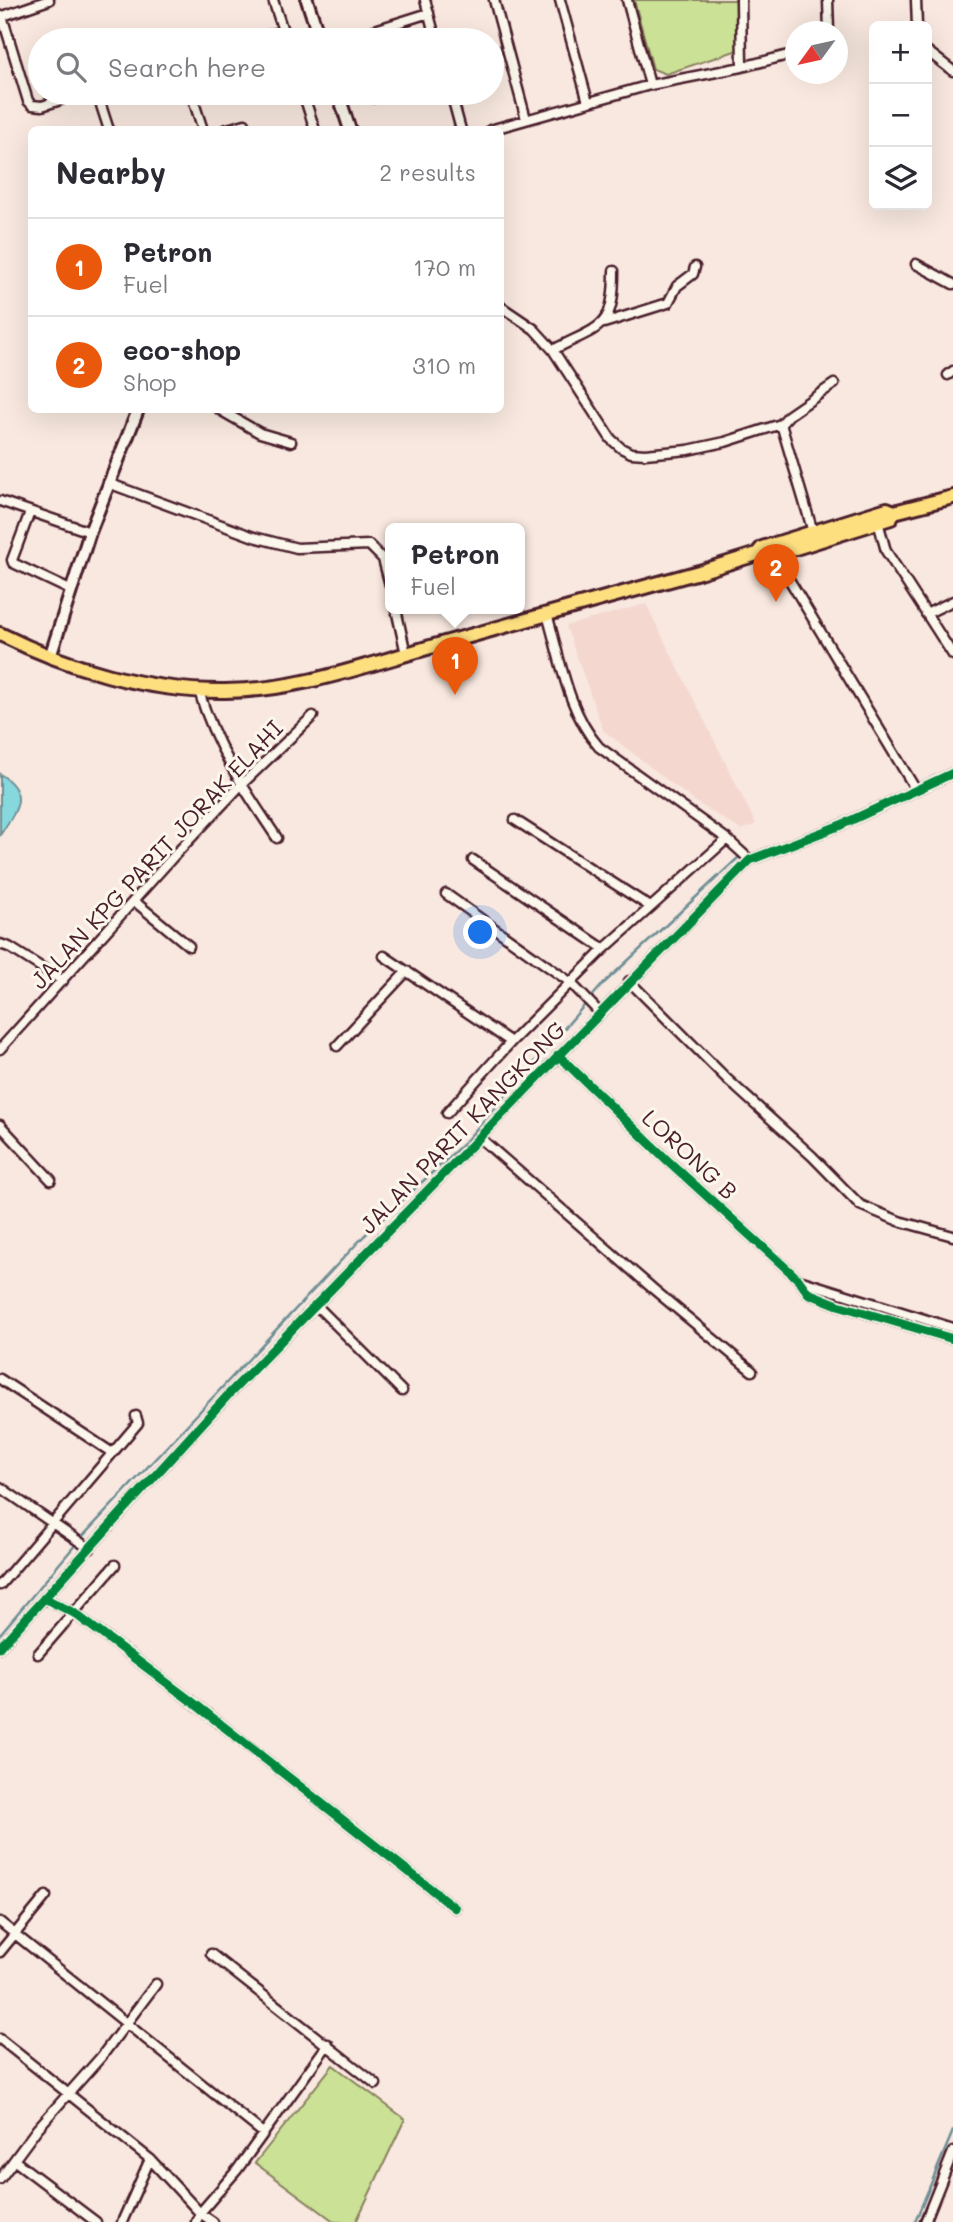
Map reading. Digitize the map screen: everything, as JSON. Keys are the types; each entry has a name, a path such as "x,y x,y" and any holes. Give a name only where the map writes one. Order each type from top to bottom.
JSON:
{"main road":[{"path":"774,550 813,532 877,517 891,518 894,512 953,496"},
{"path":"0,634 50,657 139,682 199,691 264,689 295,684 406,654 757,554 762,548 774,550 877,517"}],"street":[{"path":"28,101 1,16 49,0"},
{"path":"273,0 282,28"},
{"path":"307,0 316,28"},
{"path":"425,0 433,28"},
{"path":"494,0 502,28"},
{"path":"560,0 588,102"},
{"path":"627,0 650,85"},
{"path":"741,0 742,67"},
{"path":"828,0 829,21"},
{"path":"916,0 917,21"},
{"path":"381,28 429,13"},
{"path":"504,37 526,119"},
{"path":"932,55 953,71"},
{"path":"503,126 650,85 785,56"},
{"path":"101,105 108,126"},
{"path":"195,105 202,126"},
{"path":"307,105 314,126"},
{"path":"342,105 349,126"},
{"path":"454,105 460,126"},
{"path":"238,126 245,124"},
{"path":"916,264 953,284"},
{"path":"553,350 604,323 668,303 677,286 693,274 695,267"},
{"path":"604,323 611,308 614,271"},
{"path":"504,309 534,329 553,350 611,439 631,453 645,454 706,447 781,424 789,415 834,384"},
{"path":"50,657 90,532 137,413"},
{"path":"225,413 260,433 291,442"},
{"path":"781,424 813,532"},
{"path":"108,483 254,537 296,548 369,545 383,559 385,566"},
{"path":"0,501 90,532"},
{"path":"30,512 13,563 70,590"},
{"path":"877,517 886,551 953,655"},
{"path":"774,550 916,790"},
{"path":"926,614 953,601"},
{"path":"397,614 406,654"},
{"path":"547,614 574,705 589,735 599,747 727,839 750,860 841,825 953,773"},
{"path":"199,691 208,722 241,785 277,838"},
{"name":"JALAN KPG PARIT JORAK ELAHI","path":"0,1049 241,785 313,716"},
{"path":"515,820 649,906"},
{"path":"447,1114 511,1042 570,982 649,906 727,839"},
{"path":"474,860 604,949"},
{"name":"JALAN PARIT KANGKONG","path":"0,1647 86,1547 204,1422 629,981 750,860"},
{"path":"446,894 570,982 599,1012"},
{"path":"134,901 189,946"},
{"path":"0,944 63,981"},
{"path":"384,956 511,1042"},
{"path":"337,1046 407,971"},
{"path":"629,981 728,1080 812,1156 860,1205 953,1236"},
{"name":"LORONG B","path":"558,1055 798,1279 808,1293 838,1305 953,1339"},
{"path":"0,1125 51,1180"},
{"path":"479,1137 752,1371"},
{"path":"798,1279 953,1328"},
{"path":"838,1305 841,1294"},
{"path":"316,1305 402,1391"},
{"path":"0,1379 111,1452"},
{"path":"0,1586 138,1423 136,1416"},
{"path":"0,1487 86,1547"},
{"path":"38,1654 115,1565"},
{"path":"44,1598 74,1612 455,1908"},
{"path":"0,1952 46,1896"},
{"path":"0,1922 262,2133"},
{"path":"211,1954 376,2084"},
{"path":"0,2179 67,2093 101,2057 156,1984"},
{"path":"0,2039 150,2159 200,2213 213,2222"},
{"path":"196,2222 200,2213 237,2170 328,2044"},
{"path":"925,2222 953,2152"},
{"path":"122,2222 150,2159"},
{"path":"15,2161 96,2222"},
{"path":"0,2163 8,2169"}],"shaded area":[{"path":"646,604 756,824 741,830 693,800 603,730 566,626"}],"green space":[{"path":"634,0 737,0 738,50 666,74 653,69"},
{"path":"333,2065 405,2119 356,2222 335,2222 255,2163"}],"water":[{"path":"0,774 10,781 15,789 18,803 0,835"}],"waterway":[{"path":"0,1634 82,1537 364,1236 464,1143 603,984 739,857"},
{"path":"915,2222 953,2131"}],"cycle path":[{"path":"0,1647 229,1394 750,860 841,825 953,773"},
{"path":"558,1055 667,1160 798,1279 808,1293 838,1305 953,1339"},
{"path":"44,1598 74,1613 195,1704 455,1908"}],"place":[{"name":"eco-shop","path":"776,602"},
{"name":"Petron","path":"455,695"}]}
